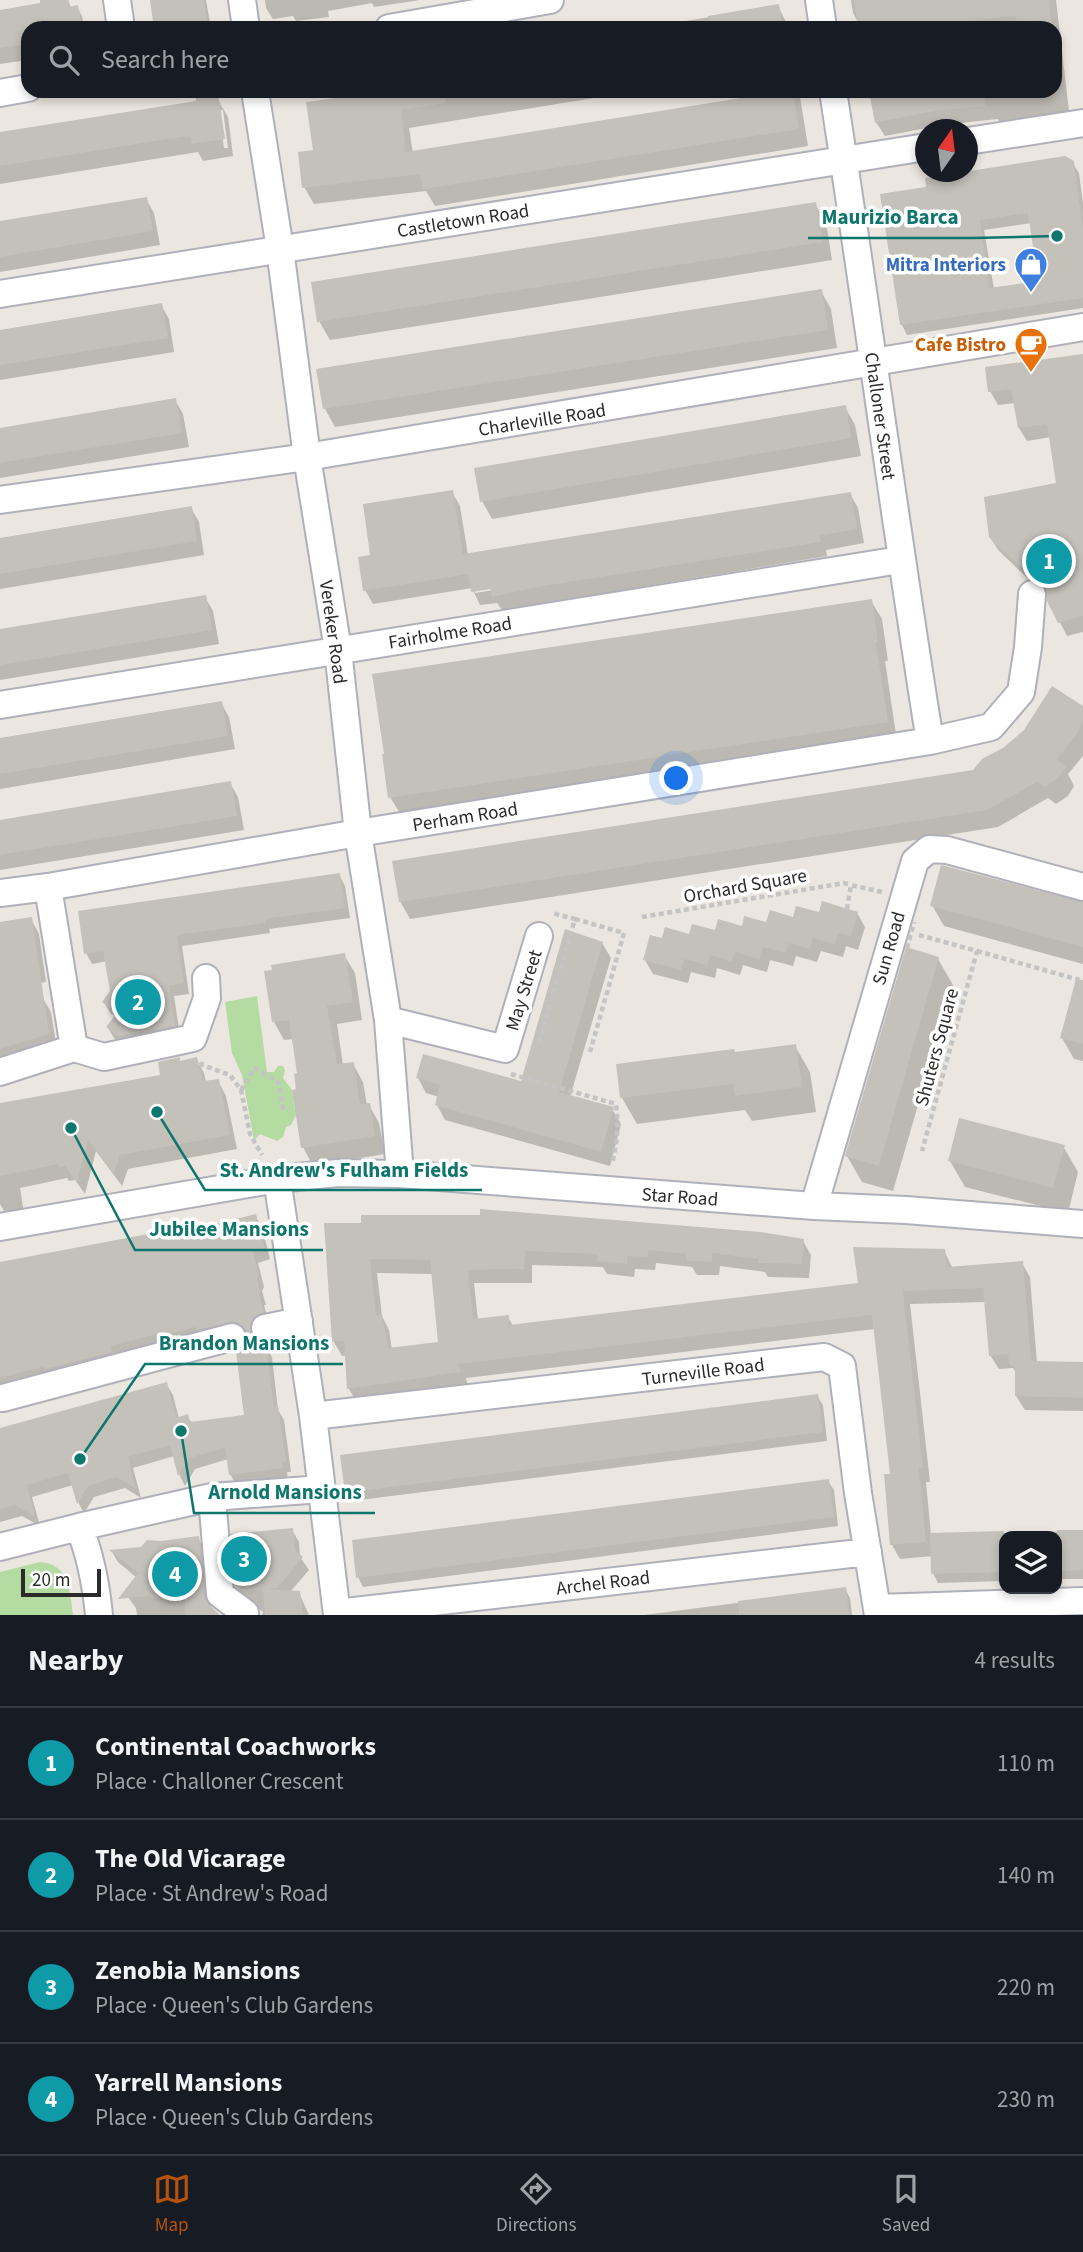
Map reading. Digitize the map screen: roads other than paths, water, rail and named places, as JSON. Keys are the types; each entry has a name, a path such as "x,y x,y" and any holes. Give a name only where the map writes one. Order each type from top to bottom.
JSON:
{"street":[{"path":"117,0 120,21"},
{"path":"242,0 245,21"},
{"path":"429,21 550,0"},
{"path":"819,0 822,21"},
{"path":"0,93 21,89"},
{"name":"Vereker Road","path":"256,98 280,249 307,457 338,650 358,833 388,1020 400,1174"},
{"name":"Challoner Street","path":"834,98 886,439 900,560 930,741"},
{"path":"978,139 1083,123"},
{"name":"Castletown Road","path":"0,294 915,149"},
{"name":"Charleville Road","path":"0,500 307,457 1083,327"},
{"name":"Fairholme Road","path":"0,705 900,560"},
{"name":"Perham Road","path":"0,893 930,741 991,727 1021,692 1032,594"},
{"name":"Sun Road","path":"814,1206 905,933 915,861 929,849 947,850 1083,887"},
{"path":"48,887 74,1048"},
{"name":"May Street","path":"388,1020 505,1049 539,936"},
{"path":"0,1072 74,1048 104,1058 193,1038 207,998 206,978"},
{"name":"Star Road","path":"0,1227 277,1179 338,1173 400,1174 1083,1224"},
{"path":"277,1179 313,1416 337,1614"},
{"path":"265,1328 299,1321"},
{"path":"3,1398 232,1337"},
{"name":"Turneville Road","path":"313,1416 824,1357 842,1366 858,1493 878,1611"},
{"path":"0,1548 212,1497 321,1489"},
{"path":"212,1497 220,1594 245,1613 244,1615"},
{"path":"79,1527 92,1563 99,1615"},
{"name":"Archel Road","path":"337,1614 868,1552"},
{"path":"878,1611 1083,1601"}],"place":[{"name":"Maurizio Barca","path":"1057,236"},
{"name":"Mitra Interiors","path":"1031,294"},
{"name":"Cafe Bistro","path":"1031,374"},
{"name":"Continental Coachworks","path":"1049,561"},
{"name":"The Old Vicarage","path":"138,1002"},
{"name":"St. Andrew's Fulham Fields","path":"157,1112"},
{"name":"Jubilee Mansions","path":"71,1128"},
{"name":"Arnold Mansions","path":"181,1431"},
{"name":"Brandon Mansions","path":"80,1459"},
{"name":"Zenobia Mansions","path":"244,1559"},
{"name":"Yarrell Mansions","path":"175,1574"}]}
